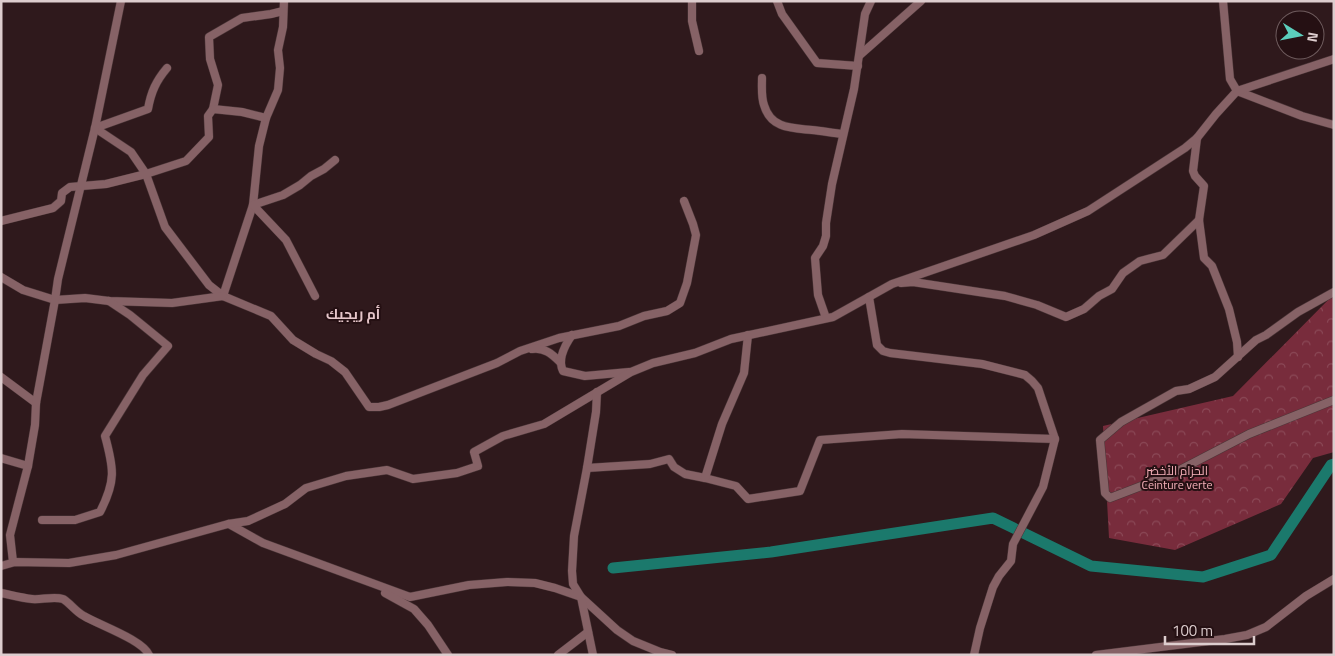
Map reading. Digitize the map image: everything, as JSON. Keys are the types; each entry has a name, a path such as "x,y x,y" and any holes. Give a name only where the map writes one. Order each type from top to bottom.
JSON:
{"street":[{"path":"15,562 13,562 10,536 28,466 35,425 36,403 56,300 58,278 95,128 121,1"},
{"path":"223,296 253,205 259,146 266,118 278,90 280,68 278,50 283,27 284,1"},
{"path":"692,1 692,21 699,51"},
{"path":"777,1 782,14 817,63 858,66"},
{"path":"826,318 818,295 815,258 823,246 826,236 832,184 858,66 865,14 871,1"},
{"path":"860,55 921,1"},
{"path":"1224,1 1232,82 1237,91 1302,116 1334,125"},
{"path":"1,221 53,208 61,200 62,193 70,187 106,184 186,161 209,138 208,116 213,109 218,85 210,59 208,37 242,18 283,11"},
{"path":"1,566 15,562 69,563 116,555 228,524 248,521 285,504 306,488 346,476 387,470 413,480 457,473 478,466 474,452 503,436 544,424 631,372 652,363 695,353 748,334 833,317 892,284 1034,235 1088,211 1137,181 1197,138 1237,91 1334,59"},
{"path":"95,128 148,109 151,93 157,79 167,68"},
{"path":"762,78 764,105 770,117 778,124 790,129 843,134"},
{"path":"213,109 242,112 266,118"},
{"path":"95,128 131,152 146,174 165,227 210,285 223,296 271,316 293,340 331,361 345,372 368,406 379,407 388,405 497,363 520,351 572,335 619,326 644,316 667,311 680,303 687,283 696,235 694,224 684,201"},
{"path":"1197,138 1193,171 1204,186 1199,220 1204,258 1212,266 1229,309 1237,342 1238,357"},
{"path":"253,205 283,195 300,186 335,160"},
{"path":"253,205 286,240 315,296"},
{"path":"892,284 912,282 1005,296 1037,305 1066,317 1084,309 1099,296 1112,289 1123,273 1140,262 1163,255 1199,220"},
{"path":"1,277 23,290 56,300 85,298 109,301 172,303 223,296"},
{"path":"1334,292 1298,312 1266,336 1256,340 1215,377 1189,389 1176,391 1121,422 1100,440 1105,493 1110,498 1170,475 1249,434 1334,400"},
{"path":"869,297 876,341 883,351 982,364 1025,375 1038,388 1055,440 1043,487 1013,544 1011,562 999,576 993,587 974,655"},
{"path":"42,520 76,520 100,512 112,485 112,464 105,436 143,375 168,346 109,301"},
{"path":"705,478 722,424 744,373 748,334"},
{"path":"560,362 563,351 572,335"},
{"path":"520,351 540,349 548,351 560,362 563,371 577,375 594,376 631,372"},
{"path":"1,377 36,403"},
{"path":"597,392 596,412 574,536 573,584 581,597 617,630 633,641 672,655"},
{"path":"587,468 650,464 669,459 674,467 685,474 736,486 748,499 800,491 820,440 902,434 1055,440"},
{"path":"1,458 28,466"},
{"path":"228,524 263,543 410,597 470,585 507,582 535,583 581,597"},
{"path":"1096,655 1155,651 1247,635 1266,627 1306,596 1334,578"},
{"path":"368,583 414,609 428,625 448,655"},
{"path":"1,593 33,599 62,599 82,615 109,629 122,633 136,644 143,646 149,655"},
{"path":"581,597 593,655"},
{"path":"558,655 588,632"}],"green space":[{"name":"الحزام الأخضر Ceinture verte","path":"1334,294 1334,452 1313,458 1281,504 1175,550 1109,538 1103,426 1233,396"}],"waterway":[{"path":"613,568 771,552 993,518 1091,566 1203,577 1271,555 1331,465 1334,464"}],"district":[{"name":"أم ريجيك","path":"353,313"}]}
